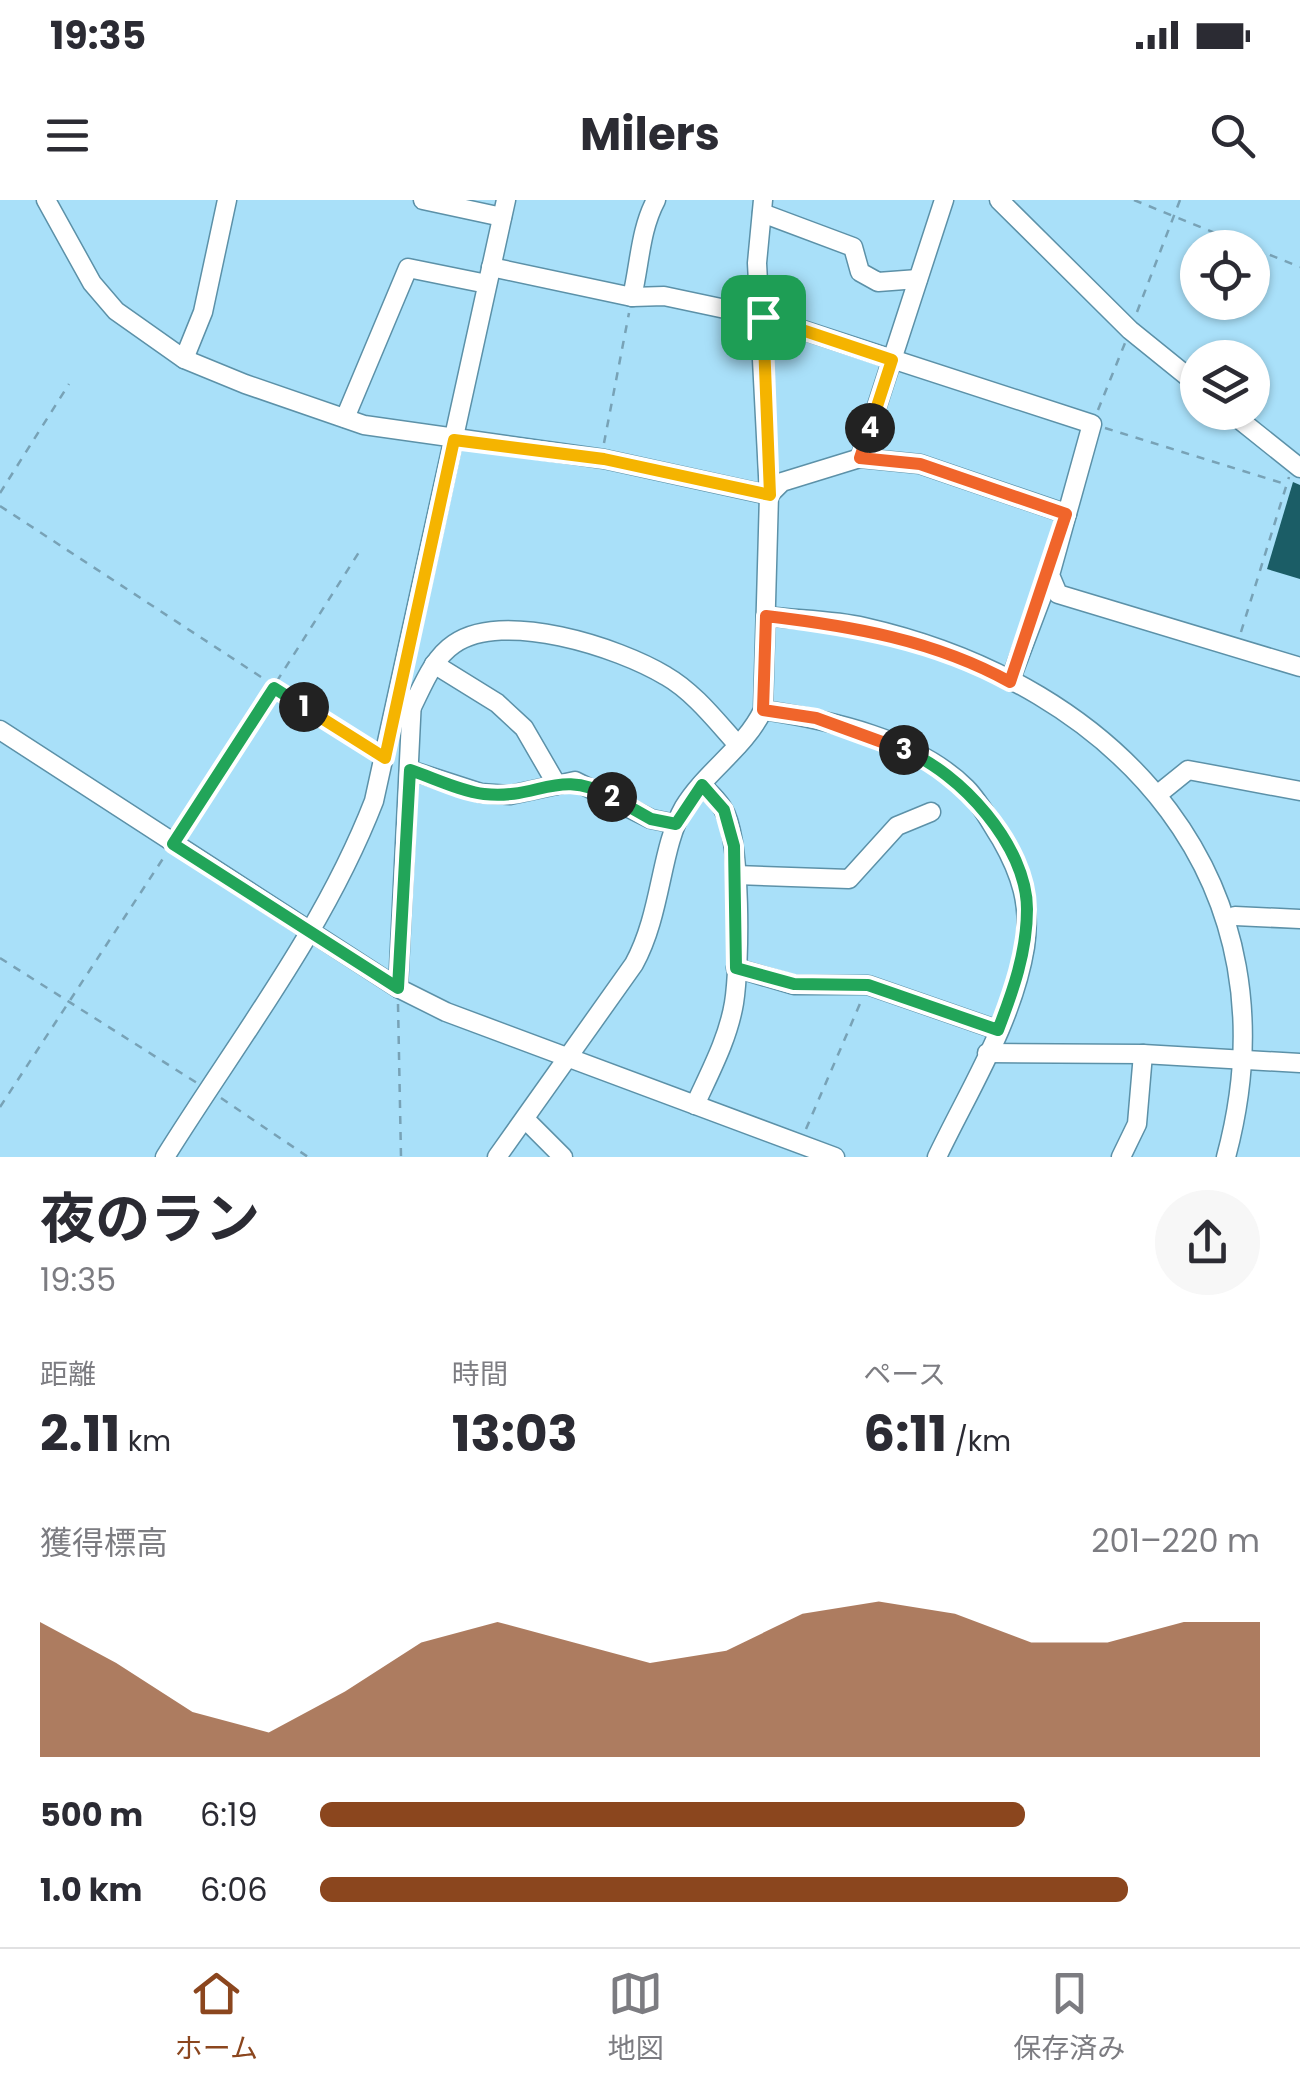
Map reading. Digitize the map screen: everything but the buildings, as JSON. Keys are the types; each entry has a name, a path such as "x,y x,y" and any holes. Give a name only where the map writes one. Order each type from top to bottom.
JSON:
{"street":[{"path":"46,200 92,284 116,311 184,359 345,418 454,440 601,458 770,495"},
{"path":"184,359 203,312 226,200"},
{"path":"165,1157 311,934 351,860 374,801 504,209 423,200"},
{"path":"632,297 642,258 642,226 656,200"},
{"path":"860,458 944,200"},
{"path":"998,200 1130,330 1180,371"},
{"path":"497,1157 649,936 676,824 763,710 770,495 757,263 763,207 852,246 860,272 878,282 918,279"},
{"path":"345,418 408,268 632,297 664,296 763,317 1092,424 1050,575 1010,682"},
{"path":"1254,430 1298,462"},
{"path":"770,495 782,482 860,458 920,464 1066,514"},
{"path":"1050,575 1058,594 1300,667"},
{"path":"766,616 863,627 978,664 1072,715 1162,791 1206,852 1235,916 1248,1000 1240,1114 1226,1157"},
{"path":"412,707 434,664 451,646 495,628 600,648 669,677 738,744"},
{"path":"398,988 412,707 408,655"},
{"path":"434,664 496,702 524,728 558,785"},
{"path":"763,710 816,718 918,756 968,790 1016,864 1027,906 1025,946 998,1030 937,1157"},
{"path":"0,730 398,988 446,1012 835,1157"},
{"path":"410,770 481,794 510,795 575,781 589,784 651,819 676,824"},
{"path":"1162,791 1188,770 1300,791"},
{"path":"695,1105 722,1044 734,1002 736,968 736,874 724,810 702,785"},
{"path":"736,874 849,879 897,826 931,812"},
{"path":"1235,916 1300,918"},
{"path":"736,968 794,984 868,985 998,1030"},
{"path":"987,1053 1143,1054 1300,1063"},
{"path":"1121,1157 1137,1124 1143,1054"},
{"path":"525,1119 563,1157"}],"path":[{"path":"1134,200 1208,230"},
{"path":"1180,200 1092,424 1285,484 1236,648"},
{"path":"1270,255 1300,267"},
{"path":"601,458 632,297"},
{"path":"0,494 69,384"},
{"path":"0,506 385,758"},
{"path":"0,1108 71,1004 362,549"},
{"path":"0,958 308,1157"},
{"path":"799,1144 868,985"},
{"path":"398,988 396,1065 401,1157"}],"route":[{"path":"763,317 892,360 860,458 920,464 1066,514 1050,575 1010,682 978,664 863,627 766,616 763,710 816,718 918,756 950,774 988,817 1016,864 1027,906 1025,946 998,1030 868,985 794,984 736,968 734,846 724,810 702,785 676,824 651,819 589,784 575,781 510,795 481,794 410,770 398,988 173,844 274,688 385,758 454,440 604,459 770,495 763,317"}]}
